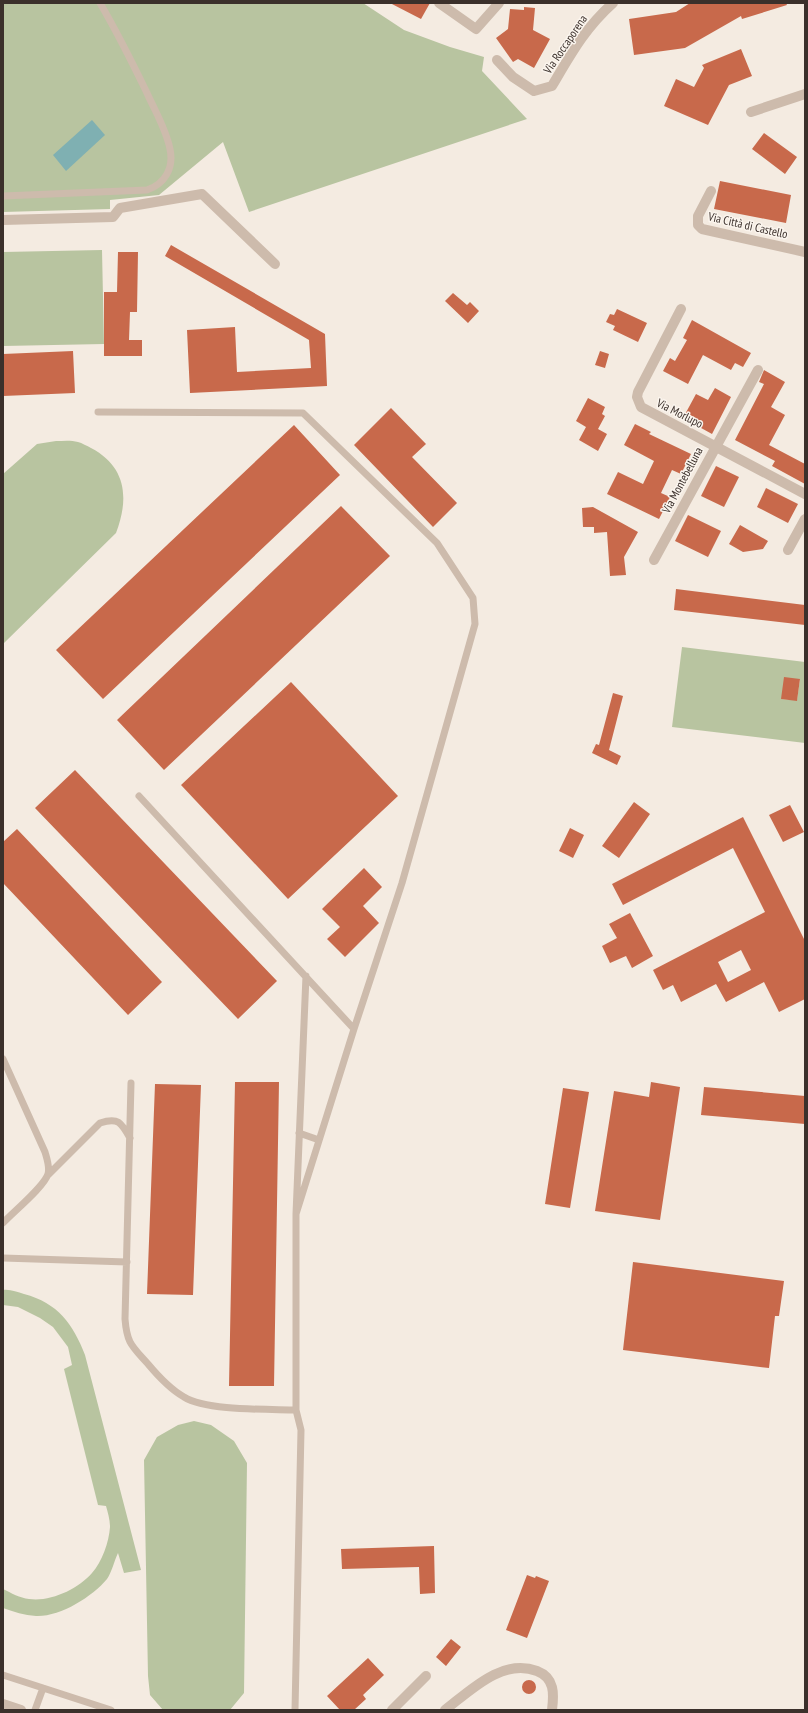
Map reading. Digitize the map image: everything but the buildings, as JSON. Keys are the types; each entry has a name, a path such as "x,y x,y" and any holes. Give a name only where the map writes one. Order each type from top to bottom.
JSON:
{"street":[{"path":"440,3 476,29 499,3"},
{"name":"Via Roccaporena","path":"497,60 513,77 534,91 552,86 581,38 597,18 613,3"},
{"path":"751,112 805,94"},
{"name":"Via Città di Castello","path":"711,191 698,216 698,225 702,229 805,252"},
{"path":"3,220 112,217 120,208 202,194 275,264"},
{"name":"Via Morlupo","path":"681,309 638,392 638,402 645,410 805,494"},
{"name":"Via Montebelluna","path":"654,560 715,446 758,370"},
{"path":"788,550 805,519"},
{"path":"445,1710 488,1678 506,1670 521,1668 543,1673 551,1681 554,1697 552,1710"},
{"path":"392,1710 426,1676"},
{"path":"3,1704 21,1710"}],"lane":[{"path":"3,196 147,190 157,187 163,182 169,170 171,150 163,127 116,30 100,3"},
{"path":"98,412 303,413 437,543 473,598 475,624 402,883 296,1214"},
{"path":"139,796 354,1029"},
{"path":"295,1710 301,1430 296,1410 296,1214 306,976"},
{"path":"3,1059 45,1152 49,1168 47,1175"},
{"path":"131,1083 126,1336 130,1344 158,1377 184,1398 222,1407 296,1410"},
{"path":"3,1223 41,1185 47,1175 100,1122 110,1119 117,1121 123,1125 130,1138"},
{"path":"300,1133 319,1140"},
{"path":"3,1258 127,1262"},
{"path":"3,1675 111,1710"},
{"path":"35,1710 43,1688"}],"green space":[{"path":"3,3 363,3 404,30 450,47 484,57 482,71 527,119 249,212 223,142 159,195 110,200 110,209 3,212"},
{"path":"102,250 104,344 3,346 3,252"},
{"path":"56,441 73,441 81,443 103,456 112,465 118,474 122,485 123,508 120,520 116,533 3,644 3,474 37,444"},
{"path":"682,647 805,662 805,743 672,727","holes":["800,679 797,700 781,699"]},
{"path":"3,1290 14,1291 36,1298 55,1309 69,1324 80,1344 85,1355 141,1570 124,1573 118,1553 107,1579 93,1593 75,1605 55,1613 45,1615 27,1615 3,1608 3,1589 22,1598 37,1599 55,1596 72,1589 86,1579 99,1563 108,1539 110,1522 106,1506 98,1505 64,1369 72,1365 68,1347 53,1327 40,1318 18,1307 3,1305"},
{"path":"194,1421 211,1425 234,1441 247,1463 244,1693 230,1710 163,1710 150,1695 148,1676 144,1460 157,1437 178,1425"}],"water":[{"path":"92,120 105,135 66,171 53,155"}]}
